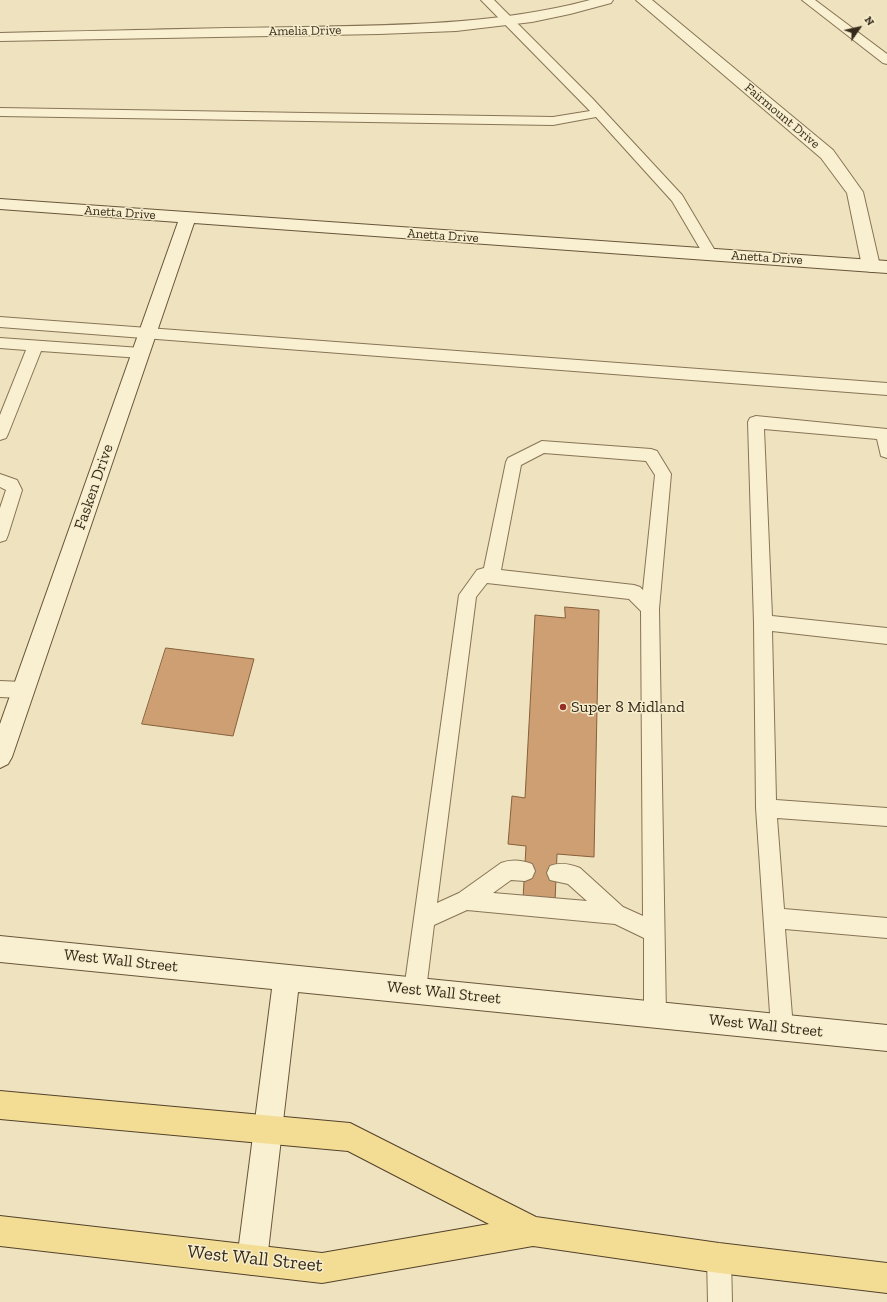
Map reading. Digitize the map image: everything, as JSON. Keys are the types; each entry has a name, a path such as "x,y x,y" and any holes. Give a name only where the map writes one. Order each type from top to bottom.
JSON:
{"main road":[{"name":"West Wall Street","path":"0,1105 350,1137 533,1230 719,1258 887,1278"},
{"name":"West Wall Street","path":"0,1231 322,1268 533,1230"}],"street":[{"name":"Amelia Drive","path":"0,37 379,30 508,22 582,8 606,0"},
{"name":"Fairmount Drive","path":"643,0 827,154 855,192 879,266"},
{"name":"Anetta Drive","path":"0,204 879,266"},
{"name":"Fasken Drive","path":"0,757 188,217"},
{"name":"West Wall Street","path":"0,949 887,1038"},
{"path":"252,1260 287,977"}],"lane":[{"path":"487,0 599,112 677,198 710,254"},
{"path":"808,0 887,60"},
{"path":"0,112 553,121 599,112"},
{"path":"0,322 144,344"},
{"path":"0,343 36,345 144,344 887,389"},
{"path":"0,434 36,345"},
{"path":"782,1028 766,808 763,622 756,422 884,434 887,452"},
{"path":"490,576 514,462 542,447 651,455 663,474 650,609 655,1015"},
{"path":"0,480 11,484 14,490 0,535"},
{"path":"415,990 468,595 483,575 634,592 650,609"},
{"path":"763,622 887,636"},
{"path":"0,689 23,690"},
{"path":"766,808 887,817"},
{"path":"425,918 466,900 508,870 525,871"},
{"path":"557,873 573,875 616,914 654,932"},
{"path":"466,900 616,914"},
{"path":"774,918 887,928"},
{"path":"719,1258 720,1302"}],"building":[{"name":"Super 8 Midland","path":"565,607 599,610 594,857 557,854 555,902 523,899 526,846 508,844 512,796 525,798 535,615 565,618"},
{"path":"166,648 254,659 233,736 142,724"}],"place":[{"name":"Super 8 Midland","path":"563,707"}]}
